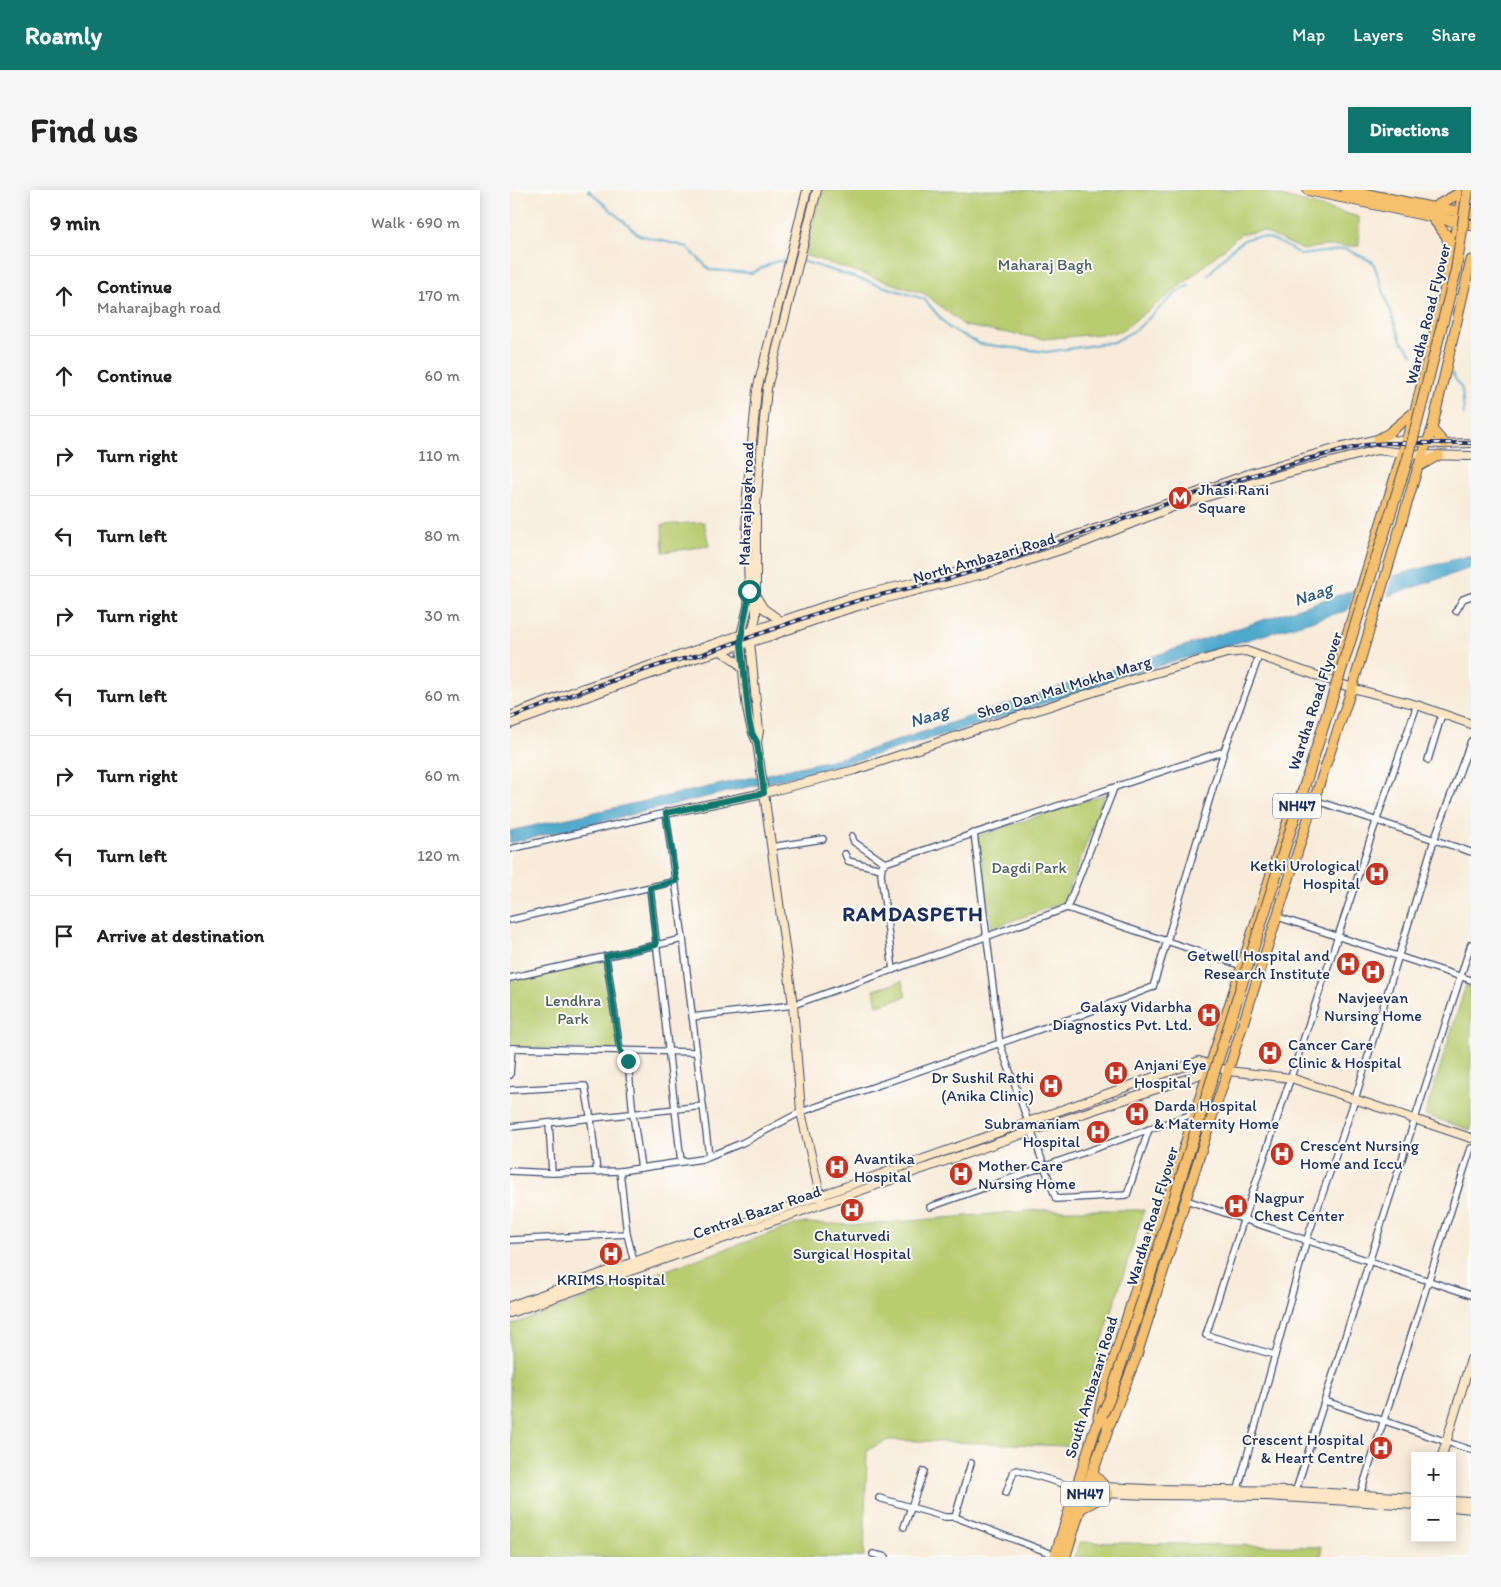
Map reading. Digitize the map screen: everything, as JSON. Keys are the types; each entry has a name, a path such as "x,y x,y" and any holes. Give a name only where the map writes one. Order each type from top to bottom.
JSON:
{"highway":[{"path":"1308,190 1458,217 1471,225"},
{"path":"1346,190 1433,212 1446,235 1452,251"},
{"path":"1433,212 1464,190"},
{"name":"Wardha Road Flyover","path":"1106,1414 1408,458 1456,270 1464,190"},
{"path":"1458,217 1471,212"},
{"name":"Wardha Road Flyover","path":"1106,1414 1163,1251 1291,841 1353,655 1410,472 1459,281 1468,239 1471,212"},
{"name":"NH47","path":"1095,1429 1106,1414"},
{"name":"NH47","path":"1058,1556 1081,1508 1079,1488 1092,1473 1107,1432 1106,1414"},
{"name":"South Ambazari Road","path":"1058,1556 1095,1429"},
{"path":"1081,1508 1107,1491 1092,1473"}],"main road":[{"name":"Maharajbagh road","path":"757,742 752,733 749,720 741,644 749,591 746,505 757,390 807,190"},
{"name":"Maharajbagh road","path":"757,742 759,731 750,642 756,616 756,505 767,388 817,190"},
{"path":"1458,217 1464,190"},
{"name":"South Ambazari Road","path":"1095,1429 1102,1397 1149,1246 1171,1188 1403,454 1444,292 1458,217"},
{"path":"1107,1432 1136,1358 1314,800 1352,688 1418,467 1432,429 1471,260"},
{"path":"1378,439 1389,433 1415,411"},
{"path":"1432,429 1445,444"},
{"name":"North Ambazari Road","path":"510,716 578,690 849,598 983,566 1120,521 1251,474 1334,449 1378,439 1471,444"},
{"name":"North Ambazari Road","path":"510,724 576,699 832,614 878,600 999,570 1086,542 1170,508 1255,483 1376,450 1403,454 1471,456"},
{"path":"1418,467 1439,456"},
{"path":"1251,474 1255,483"},
{"path":"756,596 763,608 781,622"},
{"name":"Sheo Dan Mal Mokha Marg","path":"666,813 764,793 855,770 1174,667 1246,650 1332,682 1417,705 1471,724"},
{"path":"721,651 740,665 744,672"},
{"path":"757,742 793,1005 801,1112 821,1200"},
{"name":"Central Bazar Road","path":"510,1313 1199,1061 1228,1071 1291,1078 1471,1138"},
{"name":"Central Bazar Road","path":"510,1306 634,1262 1198,1075 1210,1066"},
{"path":"1443,1452 1471,1359"},
{"path":"1079,1488 1107,1491 1295,1494"},
{"path":"1107,1491 1238,1490 1411,1504"},
{"path":"1359,1498 1411,1498"},
{"path":"1456,1501 1471,1502"},
{"path":"1456,1507 1471,1509"}],"street":[{"path":"1456,611 1463,599 1471,596"},
{"path":"510,1171 552,1173 620,1171 702,1160 742,1143 801,1112 1000,1044 1154,987 1224,751 1259,656"},
{"path":"1275,1355 1206,1335 1417,705"},
{"path":"1428,760 1442,714"},
{"path":"1238,1490 1307,1239 1355,1099 1434,840 1471,741"},
{"path":"892,970 881,870 885,863 1224,751"},
{"path":"1067,908 1114,788"},
{"path":"1314,800 1471,852"},
{"path":"510,849 666,813 709,1156"},
{"path":"974,833 1000,1044 1043,1168 1056,1199 1128,1195 1149,1129"},
{"path":"852,836 854,842 885,863"},
{"path":"771,847 823,839"},
{"path":"845,854 848,861 881,870"},
{"path":"510,920 676,881"},
{"path":"650,888 681,1162"},
{"path":"692,1017 793,1005 1067,908 1242,966"},
{"path":"1278,917 1471,980"},
{"path":"510,978 683,939"},
{"path":"1295,1494 1471,944"},
{"path":"606,956 620,1050 628,1061 641,1168"},
{"path":"510,1075 511,1048 696,1052"},
{"path":"510,1090 585,1086 591,1120 596,1172"},
{"path":"510,1128 703,1106"},
{"path":"930,1207 1195,1113"},
{"path":"550,1122 552,1173"},
{"path":"1359,1498 1471,1148"},
{"path":"620,1171 627,1234 634,1262"},
{"path":"1186,1200 1471,1295"},
{"path":"510,1240 627,1234"},
{"path":"1325,1400 1471,1450"},
{"path":"955,1517 971,1464"},
{"path":"1006,1493 1014,1471 1017,1470 1079,1488"},
{"path":"904,1527 924,1471"},
{"path":"879,1498 945,1517 955,1517 1058,1556"},
{"path":"873,1554 886,1557"}],"shaded area":[{"name":"Darda Hospital & Maternity Home","path":"1141,1101 1149,1121 1133,1127 1126,1106"}],"green space":[{"name":"Maharaj Bagh","path":"822,190 1259,190 1359,217 1359,246 1322,246 1304,250 1262,231 1241,234 1183,284 1120,332 1044,339 965,326 925,294 804,255"},
{"path":"704,522 709,546 663,552 662,525"},
{"name":"Dagdi Park","path":"1105,794 1064,902 992,928 978,836"},
{"name":"Lendhra Park","path":"606,960 620,1050 510,1048 510,981"},
{"path":"902,981 906,997 877,1005 874,990"},
{"path":"1466,985 1471,987 1471,1130 1425,1115"},
{"path":"1040,1210 1144,1210 1069,1446 888,1440 867,1450 864,1557 510,1557 510,1325 800,1223 860,1225"},
{"path":"1079,1542 1321,1547 1321,1557 1074,1557"}],"water":[{"path":"1471,555 1471,568 1388,596 1393,576"},
{"path":"1354,590 1348,610 1162,665 977,725 833,767 510,843 510,831 853,755"}],"waterway":[{"path":"588,190 639,235 687,247 710,270 752,273 774,262 787,260"},
{"path":"1208,275 1231,250 1249,238 1270,239 1301,255 1346,249 1373,262 1401,341 1413,354"},
{"path":"802,261 924,299 949,328 980,344 1047,352 1114,342 1137,329 1176,293 1189,286"},
{"path":"1451,372 1462,389 1464,415"}],"railway":[{"path":"1463,190 1471,205"},
{"path":"510,718 586,689 663,664 703,654 821,612 863,599 948,579 991,566 1220,485 1306,459 1366,445 1387,443 1471,443"}],"place":[{"name":"Jhasi Rani Square","path":"1180,498"},
{"name":"Ketki Urological Hospital","path":"1377,874"},
{"name":"Getwell Hospital and Research Institute","path":"1348,964"},
{"name":"Navjeevan Nursing Home","path":"1373,972"},
{"name":"Galaxy Vidarbha Diagnostics Pvt. Ltd.","path":"1209,1015"},
{"name":"Cancer Care Clinic & Hospital","path":"1270,1053"},
{"name":"Anjani Eye Hospital","path":"1116,1073"},
{"name":"Dr Sushil Rathi (Anika Clinic)","path":"1051,1086"},
{"name":"Darda Hospital & Maternity Home","path":"1137,1114"},
{"name":"Subramaniam Hospital","path":"1098,1132"},
{"name":"Crescent Nursing Home and Iccu","path":"1282,1154"},
{"name":"Avantika Hospital","path":"837,1167"},
{"name":"Mother Care Nursing Home","path":"961,1174"},
{"name":"Nagpur Chest Center","path":"1236,1206"},
{"name":"Chaturvedi Surgical Hospital","path":"852,1210"},
{"name":"KRIMS Hospital","path":"611,1254"},
{"name":"Crescent Hospital & Heart Centre","path":"1381,1448"}],"district":[{"name":"RAMDASPETH","path":"913,913"}],"route":[{"path":"628,1061 620,1050 606,956 656,945 650,888 676,881 666,813 764,793 757,742 752,733 749,720 741,644 749,591"}],"water label":[{"name":"Naag","path":"1313,594"},
{"name":"Naag","path":"929,716"}]}
